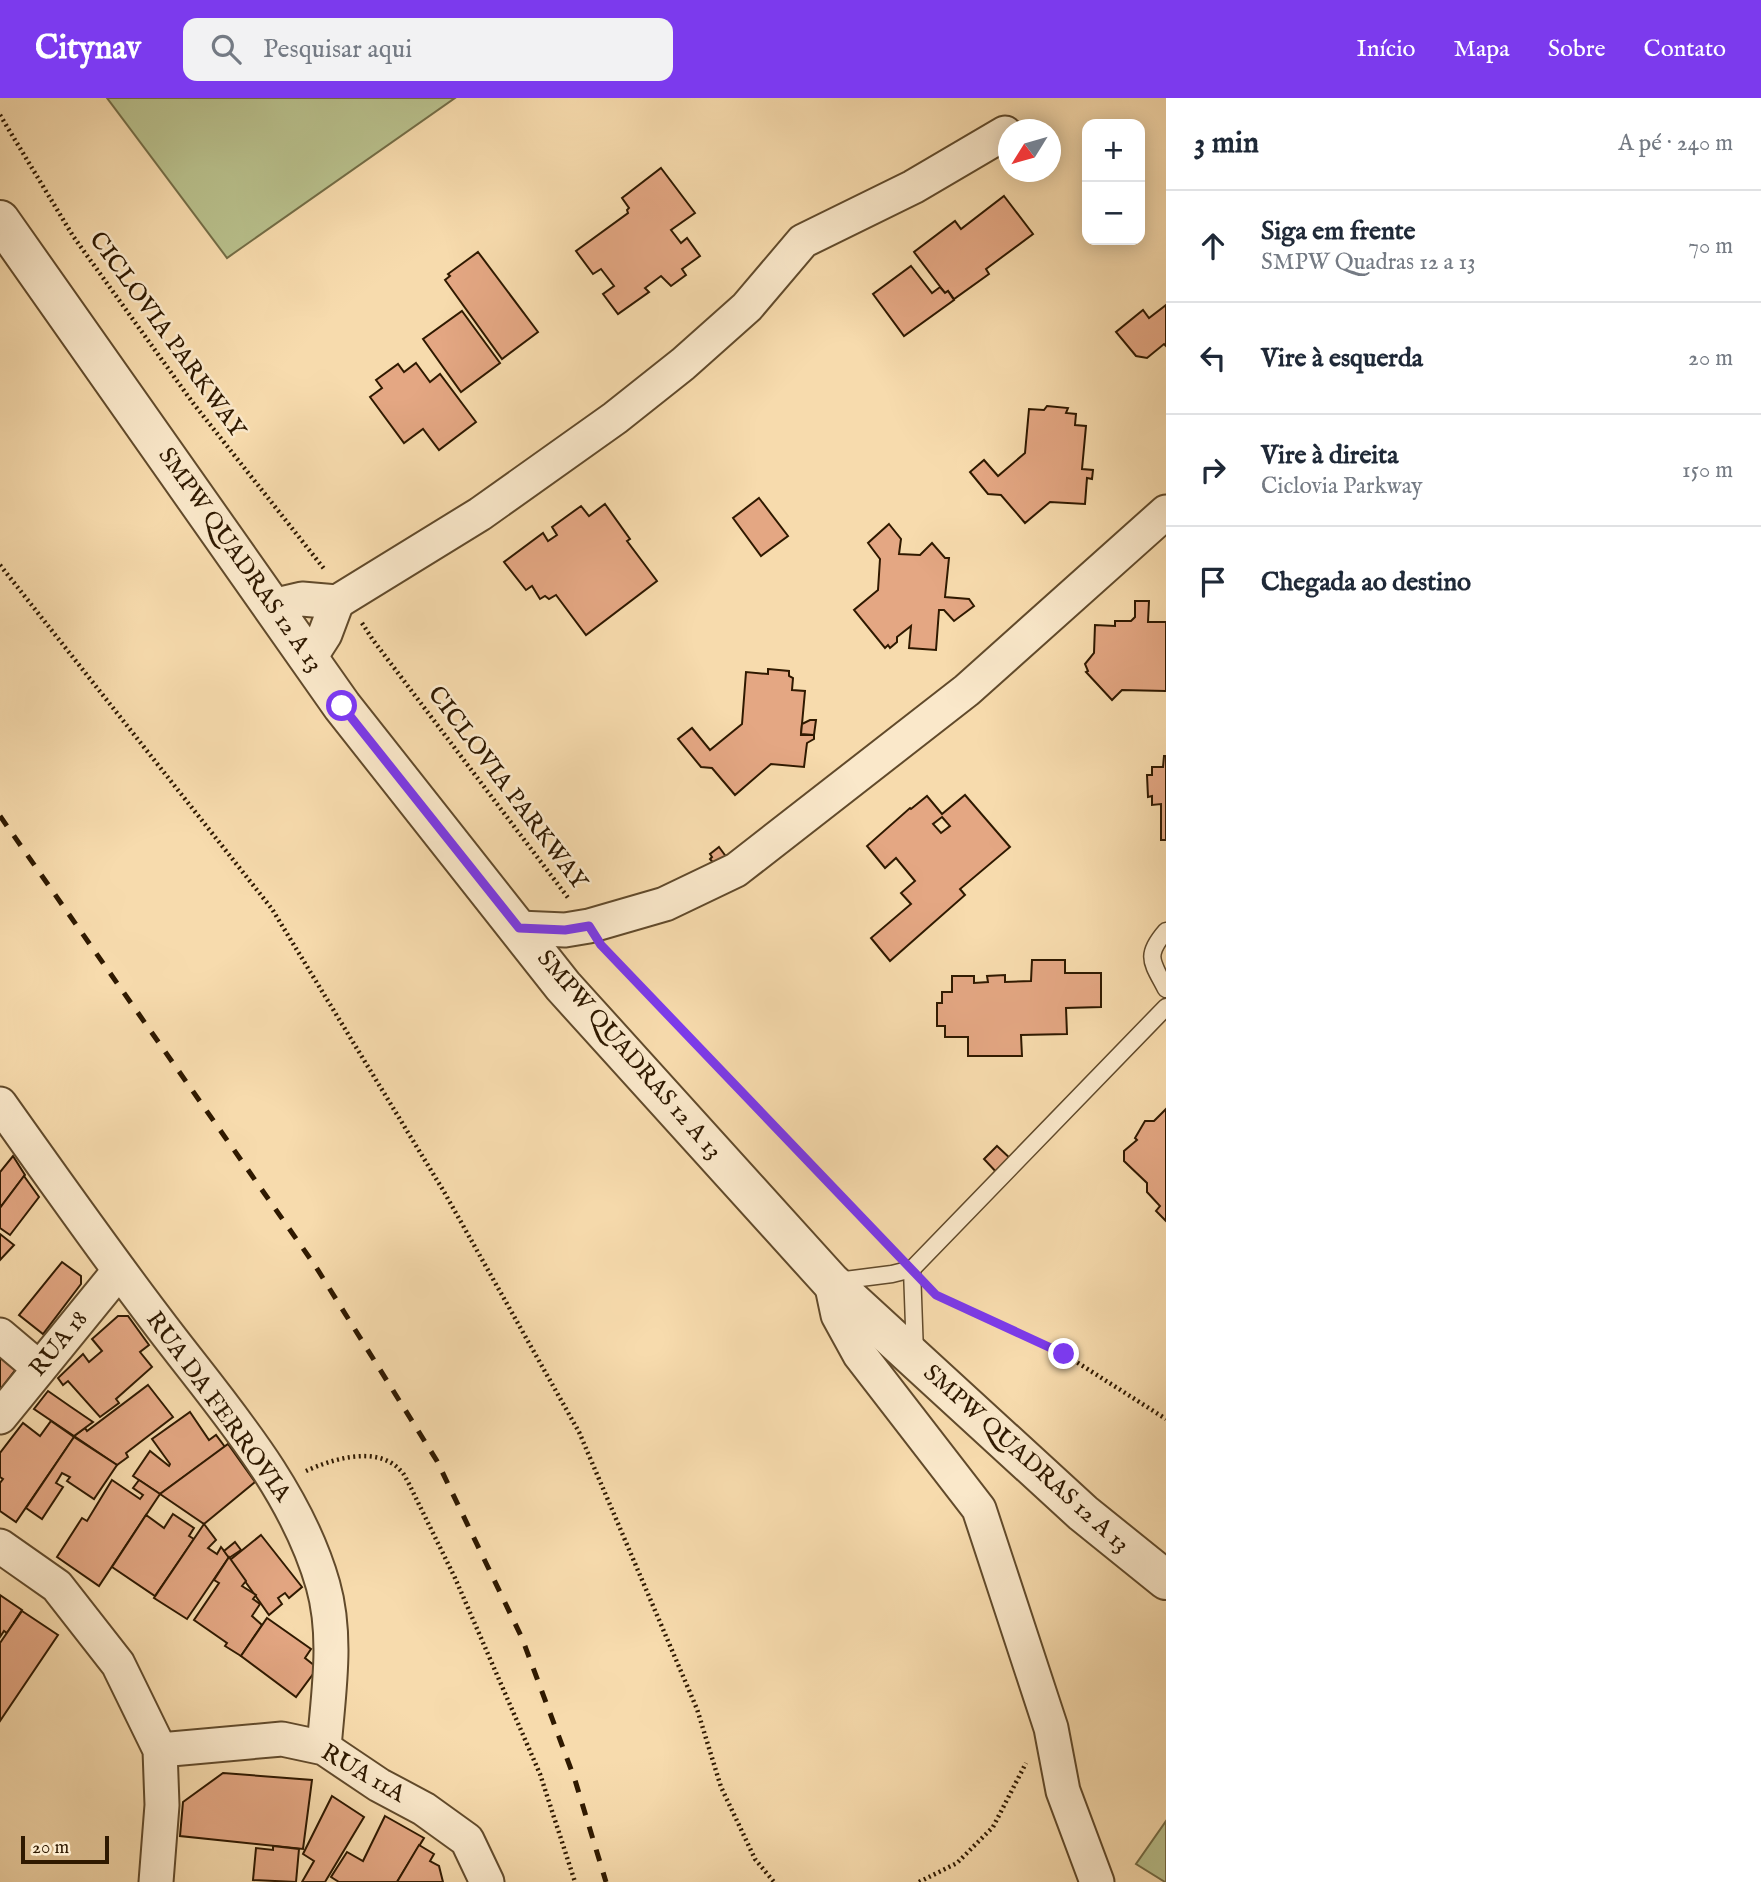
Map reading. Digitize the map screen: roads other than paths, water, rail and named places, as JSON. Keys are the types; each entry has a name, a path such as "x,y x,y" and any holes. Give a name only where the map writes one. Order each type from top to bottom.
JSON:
{"street":[{"path":"309,659 342,600 480,513 625,410 683,364 747,307 803,241 913,187 998,137"},
{"name":"SMPW QUADRAS 12 A 13","path":"0,220 342,706 563,986 831,1282 1083,1513 1166,1580"},
{"path":"519,928 565,930 589,926 666,904 736,870 967,690 1166,512"},
{"path":"272,606 302,599 342,600"},
{"name":"RUA DA FERROVIA","path":"0,1104 119,1271 264,1463 298,1522 323,1584 330,1618 331,1656 324,1748"},
{"name":"RUA 18","path":"0,1417 119,1271"},
{"path":"831,1282 838,1315 860,1355 979,1509 1051,1728 1063,1791 1097,1882"},
{"path":"0,1335 39,1368"},
{"path":"0,1546 57,1586 118,1664 160,1750 162,1805 156,1882"},
{"name":"RUA 11A","path":"160,1750 282,1739 324,1748 379,1785 424,1809 467,1840 486,1882"}],"lane":[{"path":"1166,932 1154,944 1151,954 1155,969 1166,989"},
{"path":"831,1282 912,1269 1166,1007"},
{"path":"912,1269 916,1360"}],"railway":[{"path":"0,816 316,1267 437,1461 522,1638 575,1780 606,1882"}]}
